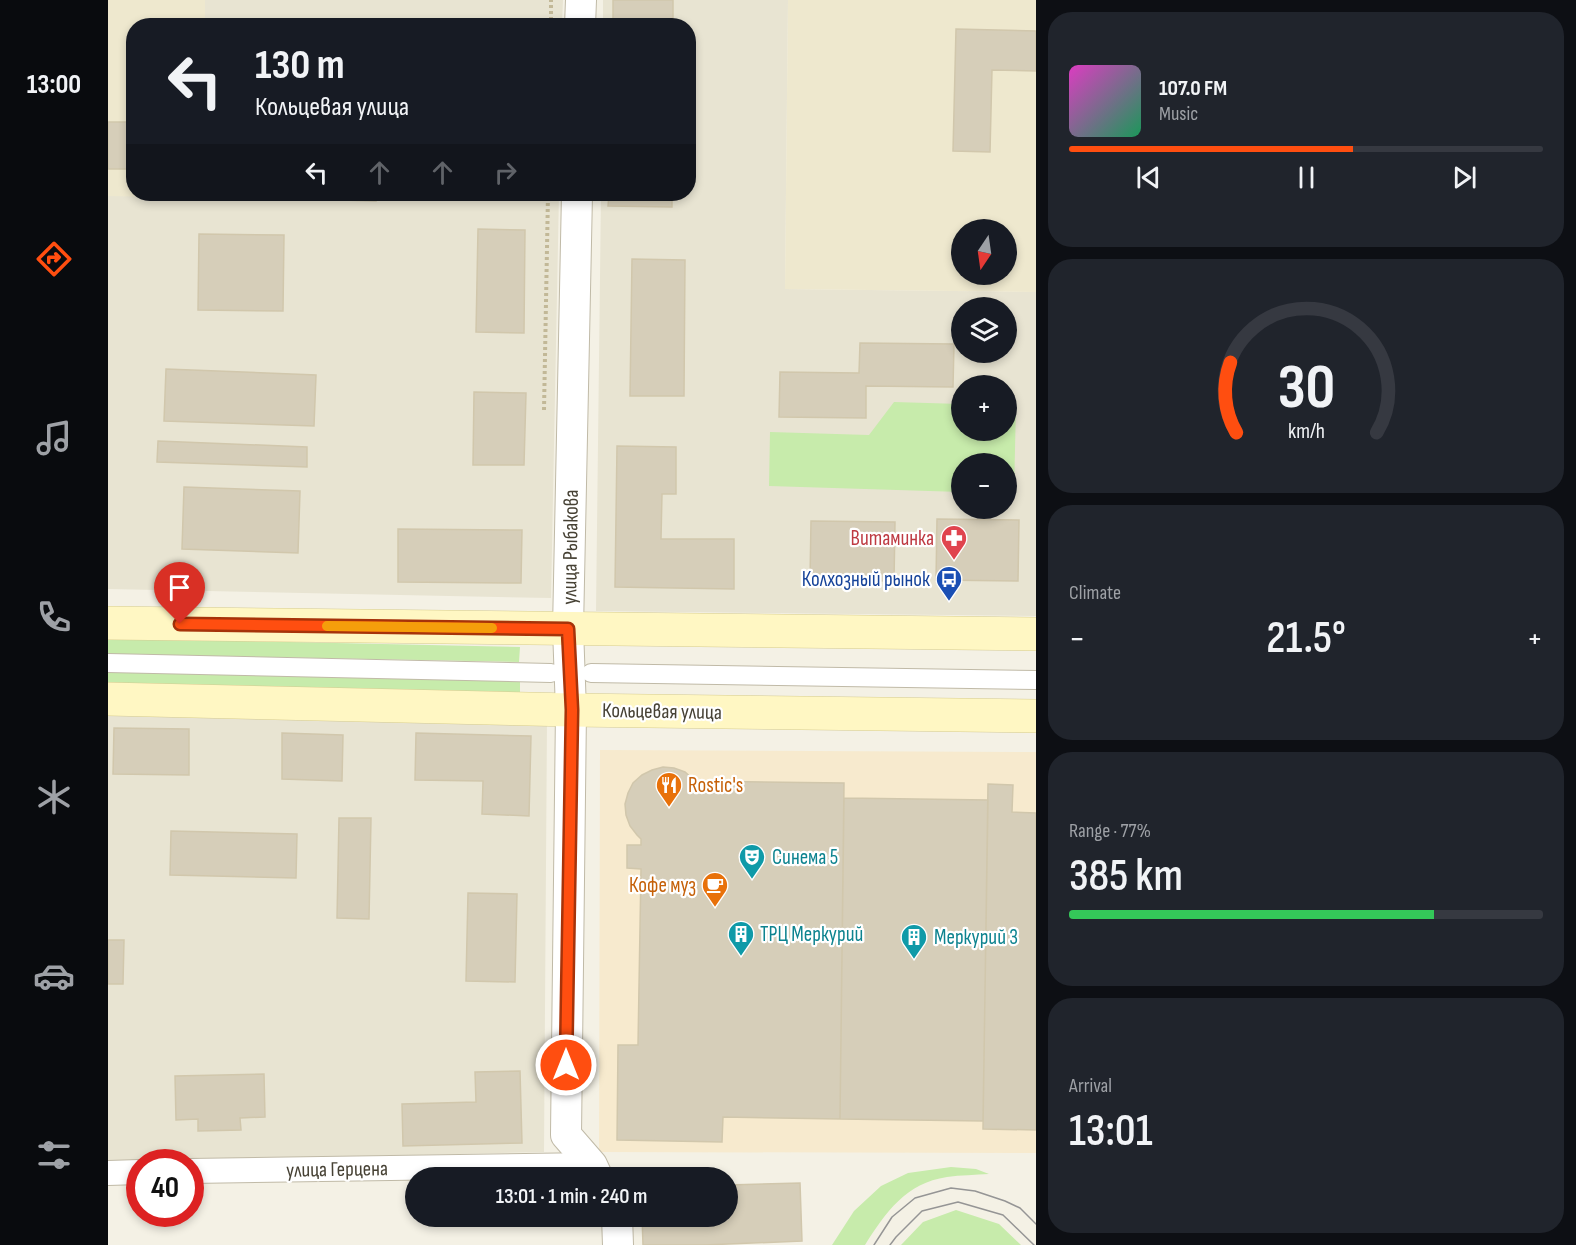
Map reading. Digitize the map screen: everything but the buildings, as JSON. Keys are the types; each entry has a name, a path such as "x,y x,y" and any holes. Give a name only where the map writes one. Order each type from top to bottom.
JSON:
{"main road":[{"path":"108,623 1036,634"},
{"name":"Кольцевая улица","path":"108,699 572,710 1036,716"}],"street":[{"path":"580,18 581,0"},
{"name":"улица Рыбакова","path":"577,201 568,629 572,710 566,1135 592,1167"},
{"path":"108,663 551,673"},
{"path":"591,673 1036,680"},
{"name":"улица Герцена","path":"204,1172 405,1171"},
{"path":"108,1173 126,1172"},
{"path":"617,1227 618,1245"}],"path":[{"path":"551,0 551,18"}],"shaded area":[{"path":"108,0 563,0 562,18 126,18 126,201 559,201 551,598 108,589"},
{"path":"108,0 205,0 205,18 126,18 126,196 108,196"},
{"path":"603,0 788,0 785,289 1036,292 1036,616 596,611 601,201 696,201 696,18 603,18"},
{"path":"788,0 1036,0 1036,292 785,289"},
{"path":"108,710 547,721 544,1152 204,1160 204,1149 126,1149 126,1162 108,1162"},
{"path":"600,750 1036,752 1036,1153 599,1152"}],"green space":[{"path":"894,402 951,404 951,441 1015,441 1015,453 951,453 951,492 769,486 770,432 869,435"},
{"path":"108,638 520,647 519,662 108,654"},
{"path":"108,669 520,677 520,693 108,685"},
{"path":"951,1167 976,1169 989,1174 933,1180 909,1192 898,1201 865,1245 832,1245 854,1211 881,1186 908,1173"},
{"path":"956,1210 999,1224 1021,1245 901,1245 923,1222"}],"tram line":[{"path":"874,1245 892,1217 915,1198 951,1188 975,1191 1005,1201 1020,1208 1036,1224"},
{"path":"890,1245 922,1211 958,1202 1003,1215 1034,1245"}],"slow traffic":[{"path":"327,626 492,628"}],"place":[{"name":"Витаминка","path":"954,561"},
{"name":"Колхозный рынок","path":"949,602"},
{"name":"Rostic's","path":"669,808"},
{"name":"Синема 5","path":"752,880"},
{"name":"Кофе муз","path":"715,908"},
{"name":"ТРЦ Меркурий","path":"741,957"},
{"name":"Меркурий 3","path":"914,960"}],"route":[{"path":"180,624 568,629 572,710 566,1065"}]}
